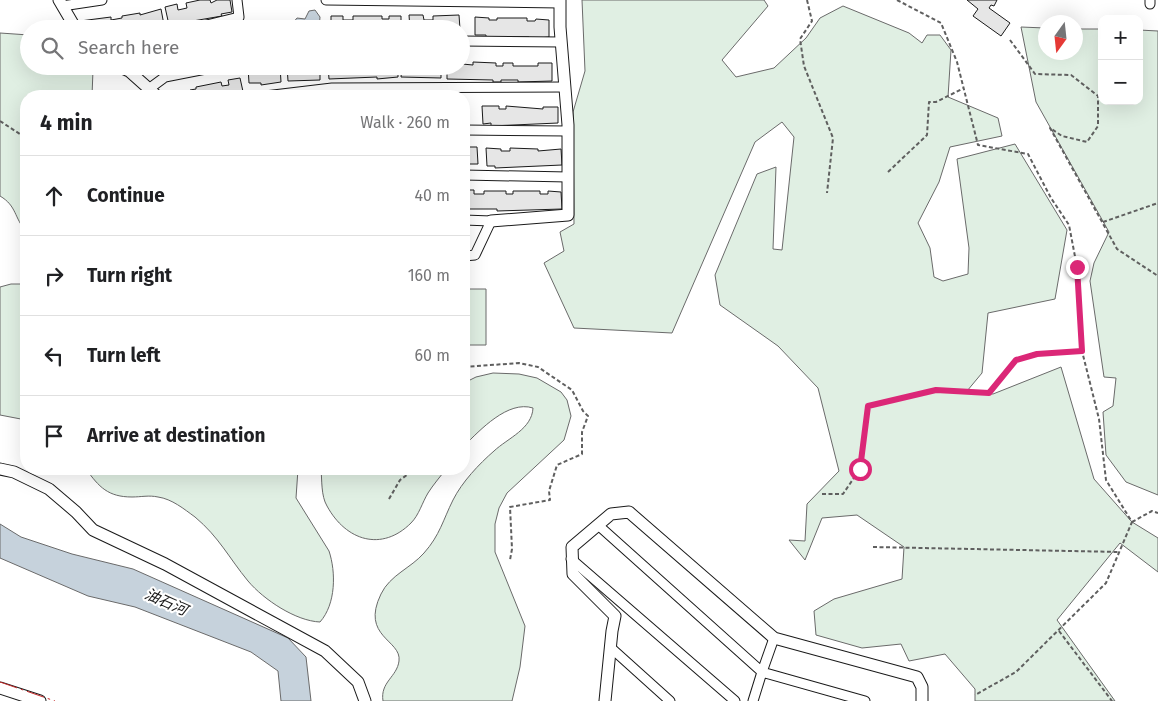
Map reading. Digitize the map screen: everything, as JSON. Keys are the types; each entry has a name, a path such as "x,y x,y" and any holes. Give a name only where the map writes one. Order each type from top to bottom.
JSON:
{"street":[{"path":"71,20 61,3 102,0"},
{"path":"227,20 239,17 238,0"},
{"path":"326,0 560,1 561,42 568,131 568,215 491,221 470,220"},
{"path":"470,41 561,42"},
{"path":"134,75 152,90"},
{"path":"155,90 165,77 175,75"},
{"path":"315,90 332,88 565,87"},
{"path":"470,130 568,131"},
{"path":"470,174 568,177"},
{"path":"470,255 475,255 491,221"},
{"path":"0,469 20,475"},
{"path":"20,475 49,489 76,512 93,530 165,564 325,651 358,682 365,701"},
{"path":"608,699 610,647 615,616 573,574 572,547 611,514 630,512 774,638 917,677 922,688 922,701"},
{"path":"598,525 762,672 865,701"},
{"path":"571,559 735,701"},
{"path":"754,701 774,638"},
{"path":"610,647 670,701"},
{"path":"0,688 40,701"}],"path":[{"path":"807,0 812,21 800,39 804,66 833,138 827,193"},
{"path":"897,0 941,23 957,62 978,145 1028,154 1051,198 1069,225 1077,267 1082,351 1099,419 1106,480 1132,522"},
{"path":"1010,40 1035,74 1071,76 1098,96 1098,126 1087,142 1062,136 1050,128 1117,249 1158,276"},
{"path":"888,172 927,135 930,102 936,102 964,88"},
{"path":"0,121 20,134"},
{"path":"1102,222 1158,203"},
{"path":"822,494 843,494 860,469 868,406 936,390 989,393 1016,360 1037,354 1082,351"},
{"path":"470,367 519,363 538,367 572,390 583,411 588,416 582,432 582,454 557,466 549,491 550,500 510,507 512,549 510,560"},
{"path":"389,499 400,480 407,475"},
{"path":"975,695 1016,672 1106,583 1132,522 1152,511 1158,513"},
{"path":"874,547 1119,552"},
{"path":"1058,630 1112,701"}],"green space":[{"path":"582,0 764,0 768,6 722,60 736,77 774,68 806,38 820,18 843,6 909,33 922,43 927,35 940,35 951,50 948,97 998,118 1002,136 950,147 939,182 918,223 930,248 934,277 943,281 968,274 969,248 957,159 1015,144 1067,230 1055,299 988,313 982,373 967,391 993,394 1061,367 1094,479 1132,522 1158,538 1158,572 1120,543 1057,620 1115,701 975,701 975,689 945,654 909,661 901,644 862,648 816,635 814,611 834,599 902,579 904,547 857,515 822,518 805,560 789,540 805,541 807,504 839,471 818,388 778,346 720,305 715,275 757,174 776,167 773,249 782,250 794,137 782,122 755,142 672,333 574,328 544,263 564,251 560,232 574,224 573,112 585,71"},
{"path":"1021,27 1038,28 1038,60 1083,60 1083,29 1098,29 1098,105 1143,105 1143,30 1158,31 1158,495 1126,482 1106,455 1103,412 1113,406 1116,378 1104,377 1090,281 1094,263 1109,232 1036,102"},
{"path":"0,33 20,34 20,75 93,75 92,90 20,90 20,223 10,204 0,196"},
{"path":"20,284 20,419 0,415 0,287"},
{"path":"470,289 486,289 486,345 470,345"},
{"path":"493,373 519,374 537,378 561,392 567,400 571,416 564,440 507,493 499,508 495,524 495,552 525,626 520,667 512,701 383,701 386,684 398,667 399,661 398,654 378,629 375,620 376,608 381,594 395,577 419,558 438,534 457,493 471,474 494,451 524,427 532,415 533,408 524,407 504,412 486,425 470,440 470,380"},
{"path":"90,475 298,475 296,498 329,551 333,568 332,597 325,615 320,622 311,621 291,614 271,602 248,581 211,532 195,517 173,502 151,496 124,497 110,493"},
{"path":"321,475 442,475 428,493 414,520 400,532 388,538 377,540 365,539 344,528 327,506 322,488"}],"water":[{"path":"315,10 320,17 320,20 295,20 297,18 305,19 309,11"},
{"name":"油石河","path":"0,524 21,537 72,554 133,569 288,638 306,657 311,701 281,701 278,671 251,652 135,607 88,596 0,558"}],"building":[{"path":"200,0 210,0 211,3 217,0 230,0 232,12 221,14 222,16 199,20 168,20 165,7 177,4 178,10 187,8 186,3"},
{"path":"967,0 997,0 994,6 991,5 989,8 1010,23 1001,36 973,16 978,9"},
{"path":"161,9 163,20 111,20 122,18 122,16 140,13 140,15"},
{"path":"409,15 423,15 424,20 409,20"},
{"path":"459,15 459,20 433,20 433,16"},
{"path":"331,16 343,16 343,20 331,20"},
{"path":"353,16 382,16 382,19 389,19 389,16 401,16 401,20 353,20"},
{"path":"111,17 111,20 88,20"},
{"path":"475,17 489,18 489,20 497,20 497,18 527,18 527,21 535,21 536,19 549,20 549,37 529,39 529,37 486,37 486,35 475,35"},
{"path":"473,62 496,63 496,66 503,66 503,63 513,63 513,66 538,66 538,63 552,63 552,81 518,82 518,80 501,80 501,82 493,82 493,80 447,79 447,75 470,75 470,65 473,65"},
{"path":"248,75 281,75 281,82 261,85 261,83 249,83"},
{"path":"288,75 320,75 320,80 288,81"},
{"path":"329,75 398,75 398,77 377,79 377,77 329,79"},
{"path":"401,75 441,75 441,78 401,77"},
{"path":"240,78 243,90 190,90 221,82 222,86 229,85 228,80"},
{"path":"482,106 499,106 499,109 506,109 506,106 543,109 543,107 558,107 558,123 491,126 491,123 483,124"},
{"path":"470,147 477,147 478,164 470,164"},
{"path":"486,148 501,149 501,151 510,151 510,148 538,149 538,151 561,149 562,165 495,168 495,166 487,166"},
{"path":"470,190 474,190 474,194 484,194 484,191 506,191 506,194 513,194 513,191 540,191 540,194 548,194 548,191 561,192 562,209 497,211 497,209 470,209"}],"power":[{"path":"0,682 55,701"}],"route":[{"path":"860,469 868,406 936,390 989,393 1016,360 1037,354 1082,351 1077,267"}]}
